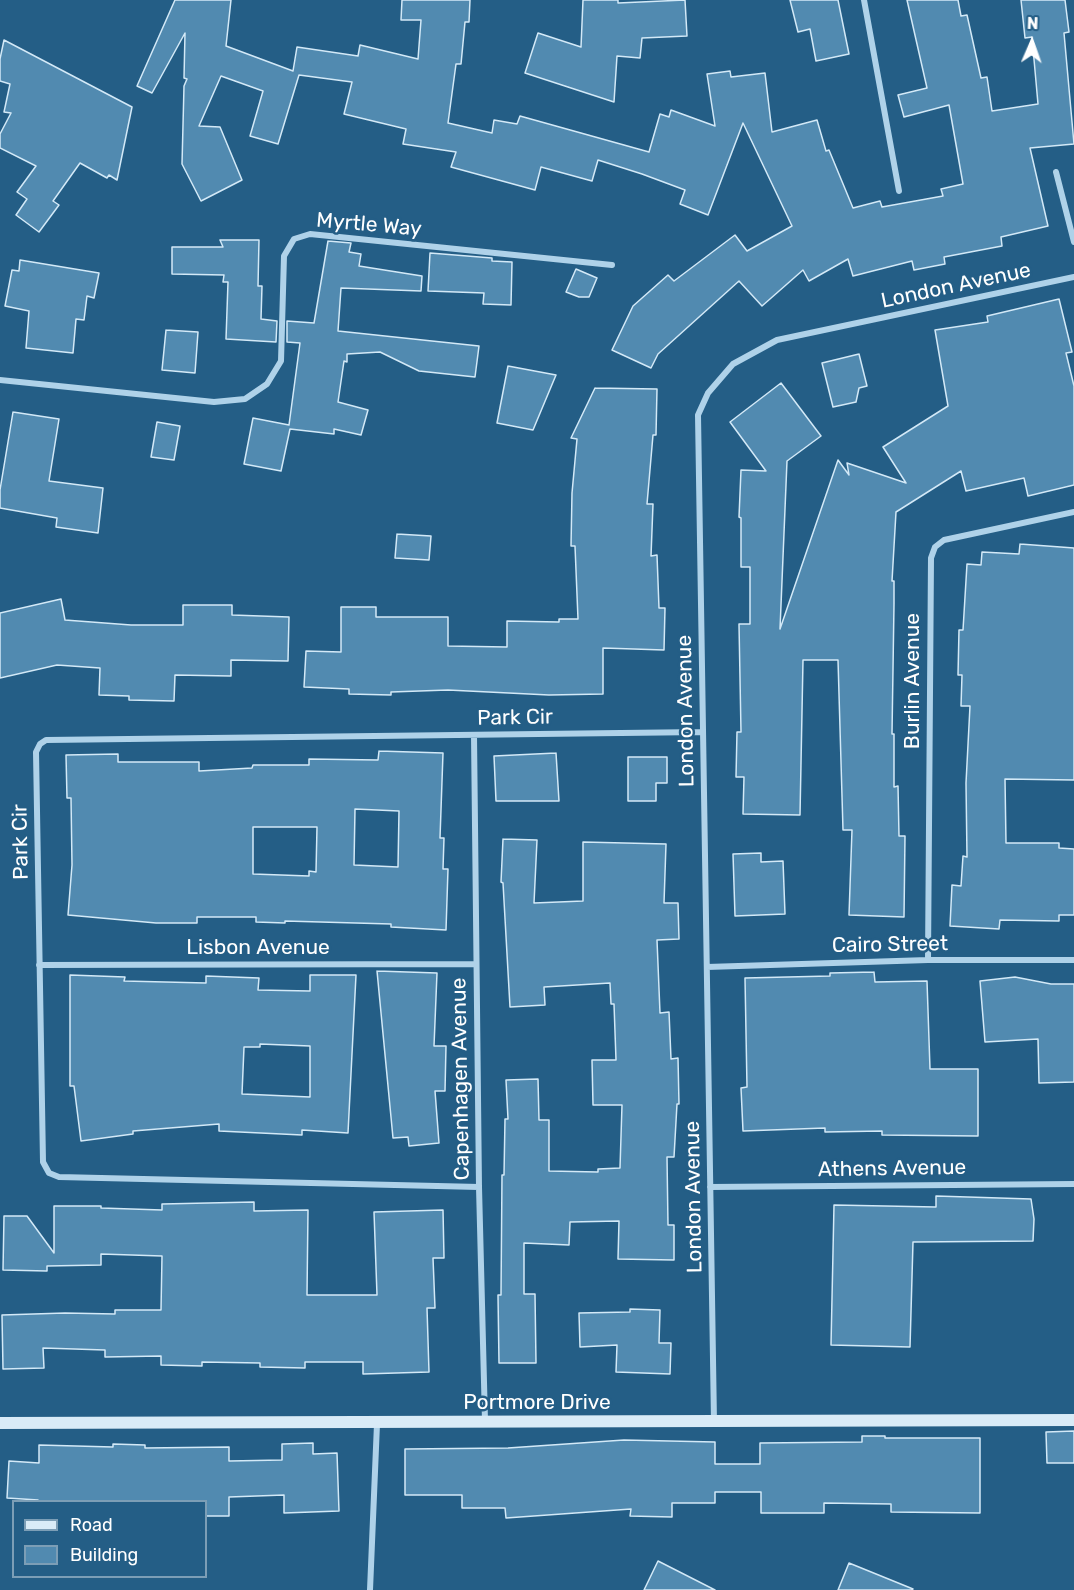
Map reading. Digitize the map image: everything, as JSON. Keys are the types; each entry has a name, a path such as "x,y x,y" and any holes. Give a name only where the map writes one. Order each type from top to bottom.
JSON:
{"street":[{"path":"864,0 899,191"},
{"path":"1056,172 1074,242"},
{"name":"Myrtle Way","path":"0,380 214,402 245,399 267,384 281,361 284,256 294,239 310,234 612,265"},
{"name":"London Avenue","path":"714,1422 698,415 708,393 734,364 777,340 1074,277"},
{"name":"Burlin Avenue","path":"928,960 931,558 935,547 944,540 1074,512"},
{"name":"Park Cir","path":"478,1187 59,1177 49,1173 42,1162 36,752 40,744 46,740 703,732"},
{"name":"Capenhagen Avenue","path":"474,735 478,1187 485,1423"},
{"name":"Cairo Street","path":"706,967 928,960 1074,960"},
{"name":"Lisbon Avenue","path":"39,965 476,964"},
{"name":"Athens Avenue","path":"710,1187 1074,1184"},
{"name":"Portmore Drive","path":"0,1423 377,1424 1074,1420"},
{"path":"370,1590 377,1424"}],"building":[{"path":"175,0 231,0 226,46 293,71 297,47 358,56 360,45 418,59 421,20 401,20 402,0 470,0 469,22 465,22 461,64 456,64 448,123 492,133 494,120 517,124 520,116 649,152 660,114 669,117 671,110 715,126 707,74 730,71 731,77 765,73 772,132 817,120 826,151 829,150 853,208 880,201 882,207 943,196 941,189 963,184 949,105 904,117 898,95 927,88 907,0 958,0 961,16 967,15 981,78 987,77 992,111 1038,104 1032,37 1025,38 1021,0 1065,0 1069,32 1064,33 1074,144 1030,148 1048,226 1001,237 1002,246 944,257 945,264 914,270 912,261 853,276 848,259 809,281 803,270 762,306 739,281 658,354 651,368 612,350 633,306 668,275 674,281 735,235 747,251 792,226 743,123 708,215 680,204 685,190 598,160 592,181 541,167 535,190 451,167 456,152 403,144 406,129 344,114 352,82 299,75 278,144 250,136 263,91 221,76 199,126 220,127 242,180 201,201 182,164 184,86 187,79 184,78 185,33 152,93 137,86"},
{"path":"583,0 618,0 618,3 685,0 687,36 642,38 640,58 617,56 614,102 525,73 538,33 581,47"},
{"path":"790,0 838,0 849,54 816,61 810,29 798,32"},
{"path":"4,40 132,107 117,180 109,175 107,178 80,163 53,201 59,205 39,232 16,215 27,199 17,192 36,166 0,148 0,134 11,113 4,112 10,84 0,81 0,59"},
{"path":"220,240 259,240 258,286 262,286 261,319 277,321 276,342 226,339 228,282 223,282 224,275 172,274 172,247 223,247"},
{"path":"328,241 351,243 349,252 361,254 359,266 422,276 421,291 341,288 338,331 479,346 475,377 419,371 380,352 347,354 338,402 368,410 361,435 334,429 334,434 290,429 281,471 244,464 253,418 289,425 300,343 287,342 287,321 314,323"},
{"path":"430,253 512,262 511,305 483,304 484,293 428,291"},
{"path":"20,260 99,273 94,298 87,296 84,320 76,319 73,353 26,348 29,311 5,306 12,270 19,271"},
{"path":"576,269 597,278 589,297 579,297 566,292"},
{"path":"1059,299 1072,352 1066,353 1074,386 1074,485 1028,496 1024,478 966,491 961,471 896,512 892,581 894,581 894,604 892,734 894,734 894,787 898,786 899,836 905,836 904,917 849,915 852,830 843,830 838,660 803,660 800,815 743,814 744,777 736,777 737,732 741,732 739,624 750,624 750,567 741,567 741,518 739,517 741,470 766,471 730,422 781,383 821,436 787,461 780,629 838,460 849,475 847,463 906,483 883,447 948,406 935,330 988,322 987,316"},
{"path":"166,330 198,332 195,373 162,370"},
{"path":"859,354 867,386 859,388 856,402 833,407 822,363"},
{"path":"508,366 556,375 533,430 497,423"},
{"path":"595,388 657,389 656,435 653,435 647,504 653,504 651,556 657,555 659,608 665,608 664,650 603,648 603,694 549,695 448,690 391,692 391,695 349,694 349,689 304,687 306,651 341,652 341,607 376,607 376,617 448,617 448,646 507,647 507,621 559,622 559,619 578,619 575,546 571,546 572,493 577,439 571,438"},
{"path":"13,412 59,419 49,481 103,488 98,533 56,527 57,518 0,508 0,490"},
{"path":"157,422 180,426 174,460 151,457"},
{"path":"397,534 431,536 429,560 395,558"},
{"path":"1020,544 1074,548 1074,780 1005,779 1006,843 1059,843 1059,848 1074,849 1074,915 1059,915 1059,921 1000,920 999,929 950,926 952,885 961,886 963,856 967,857 966,783 970,706 961,706 962,675 958,675 959,630 963,630 967,564 981,565 982,552 1019,554"},
{"path":"61,599 65,620 131,625 183,625 183,605 232,605 232,615 289,617 288,661 231,660 231,676 175,675 174,701 129,700 129,696 99,695 100,668 57,665 0,678 0,613"},
{"path":"379,751 443,753 440,838 444,838 443,869 448,869 446,930 391,927 391,924 256,922 256,917 197,917 197,923 156,923 68,915 72,865 71,798 67,798 66,755 118,754 118,762 199,762 199,771 252,768 253,765 309,765 309,759 378,760","holes":["355,809 399,811 398,867 354,865","253,827 317,827 316,872 309,871 309,876 253,874"]},
{"path":"556,753 559,801 496,801 494,756"},
{"path":"628,757 667,757 667,783 656,783 656,801 628,801"},
{"path":"503,839 537,840 534,903 583,901 583,842 666,844 664,903 678,903 679,939 657,940 660,1013 669,1012 671,1059 678,1058 679,1104 677,1104 674,1157 667,1157 668,1225 674,1225 674,1260 618,1259 619,1221 570,1222 569,1245 524,1243 524,1294 535,1294 536,1363 499,1363 498,1295 501,1295 502,1175 504,1175 505,1119 508,1119 506,1080 538,1079 539,1120 549,1120 549,1171 598,1172 598,1169 620,1168 622,1105 593,1105 592,1060 616,1060 614,1004 611,1004 610,983 544,987 545,1005 510,1007 503,883 501,882"},
{"path":"761,853 761,862 783,861 785,914 735,916 733,854"},
{"path":"377,971 437,973 434,1046 446,1046 445,1091 435,1091 439,1143 409,1146 408,1137 393,1138"},
{"path":"874,972 875,982 927,981 930,1069 978,1069 978,1136 882,1135 882,1131 825,1132 825,1128 743,1131 741,1088 747,1087 745,978 830,976 830,973"},
{"path":"70,975 125,977 124,981 206,983 206,976 259,978 258,990 310,991 310,975 356,975 348,1133 302,1130 302,1135 219,1131 219,1124 133,1131 133,1134 81,1141 74,1086 70,1086","holes":["260,1044 310,1046 310,1097 242,1094 244,1047 260,1047"]},
{"path":"1015,977 1051,984 1074,984 1074,1082 1039,1083 1038,1039 985,1042 980,981"},
{"path":"936,1196 1031,1199 1034,1219 1033,1241 913,1242 910,1347 831,1345 834,1205 936,1207"},
{"path":"254,1202 254,1211 308,1210 307,1295 377,1295 374,1212 443,1210 444,1258 433,1258 435,1308 427,1308 429,1372 363,1374 363,1362 305,1362 305,1368 260,1367 260,1363 202,1362 202,1366 161,1365 161,1356 105,1357 105,1350 43,1348 44,1368 3,1369 2,1315 115,1314 115,1310 161,1310 162,1256 101,1254 101,1265 47,1266 47,1271 3,1270 4,1216 27,1216 54,1253 54,1206 162,1210 162,1204"},
{"path":"630,1309 660,1310 659,1343 671,1343 670,1374 616,1372 617,1345 580,1347 579,1313 630,1312"},
{"path":"1074,1431 1074,1463 1047,1463 1046,1432"},
{"path":"862,1436 980,1438 980,1513 891,1512 891,1504 824,1503 824,1513 761,1513 761,1492 715,1492 715,1503 672,1503 672,1517 630,1516 631,1509 506,1518 505,1508 462,1508 462,1495 405,1495 405,1449 508,1448 624,1440 715,1442 715,1464 760,1464 760,1443 862,1442"},
{"path":"313,1443 313,1454 337,1453 339,1511 284,1513 284,1495 229,1497 229,1516 207,1516 207,1500 7,1498 9,1461 39,1463 39,1445 113,1447 113,1444 145,1445 145,1448 229,1447 229,1461 282,1460 282,1444"},
{"path":"658,1561 715,1590 644,1590"},
{"path":"849,1563 913,1589 838,1590"}]}
